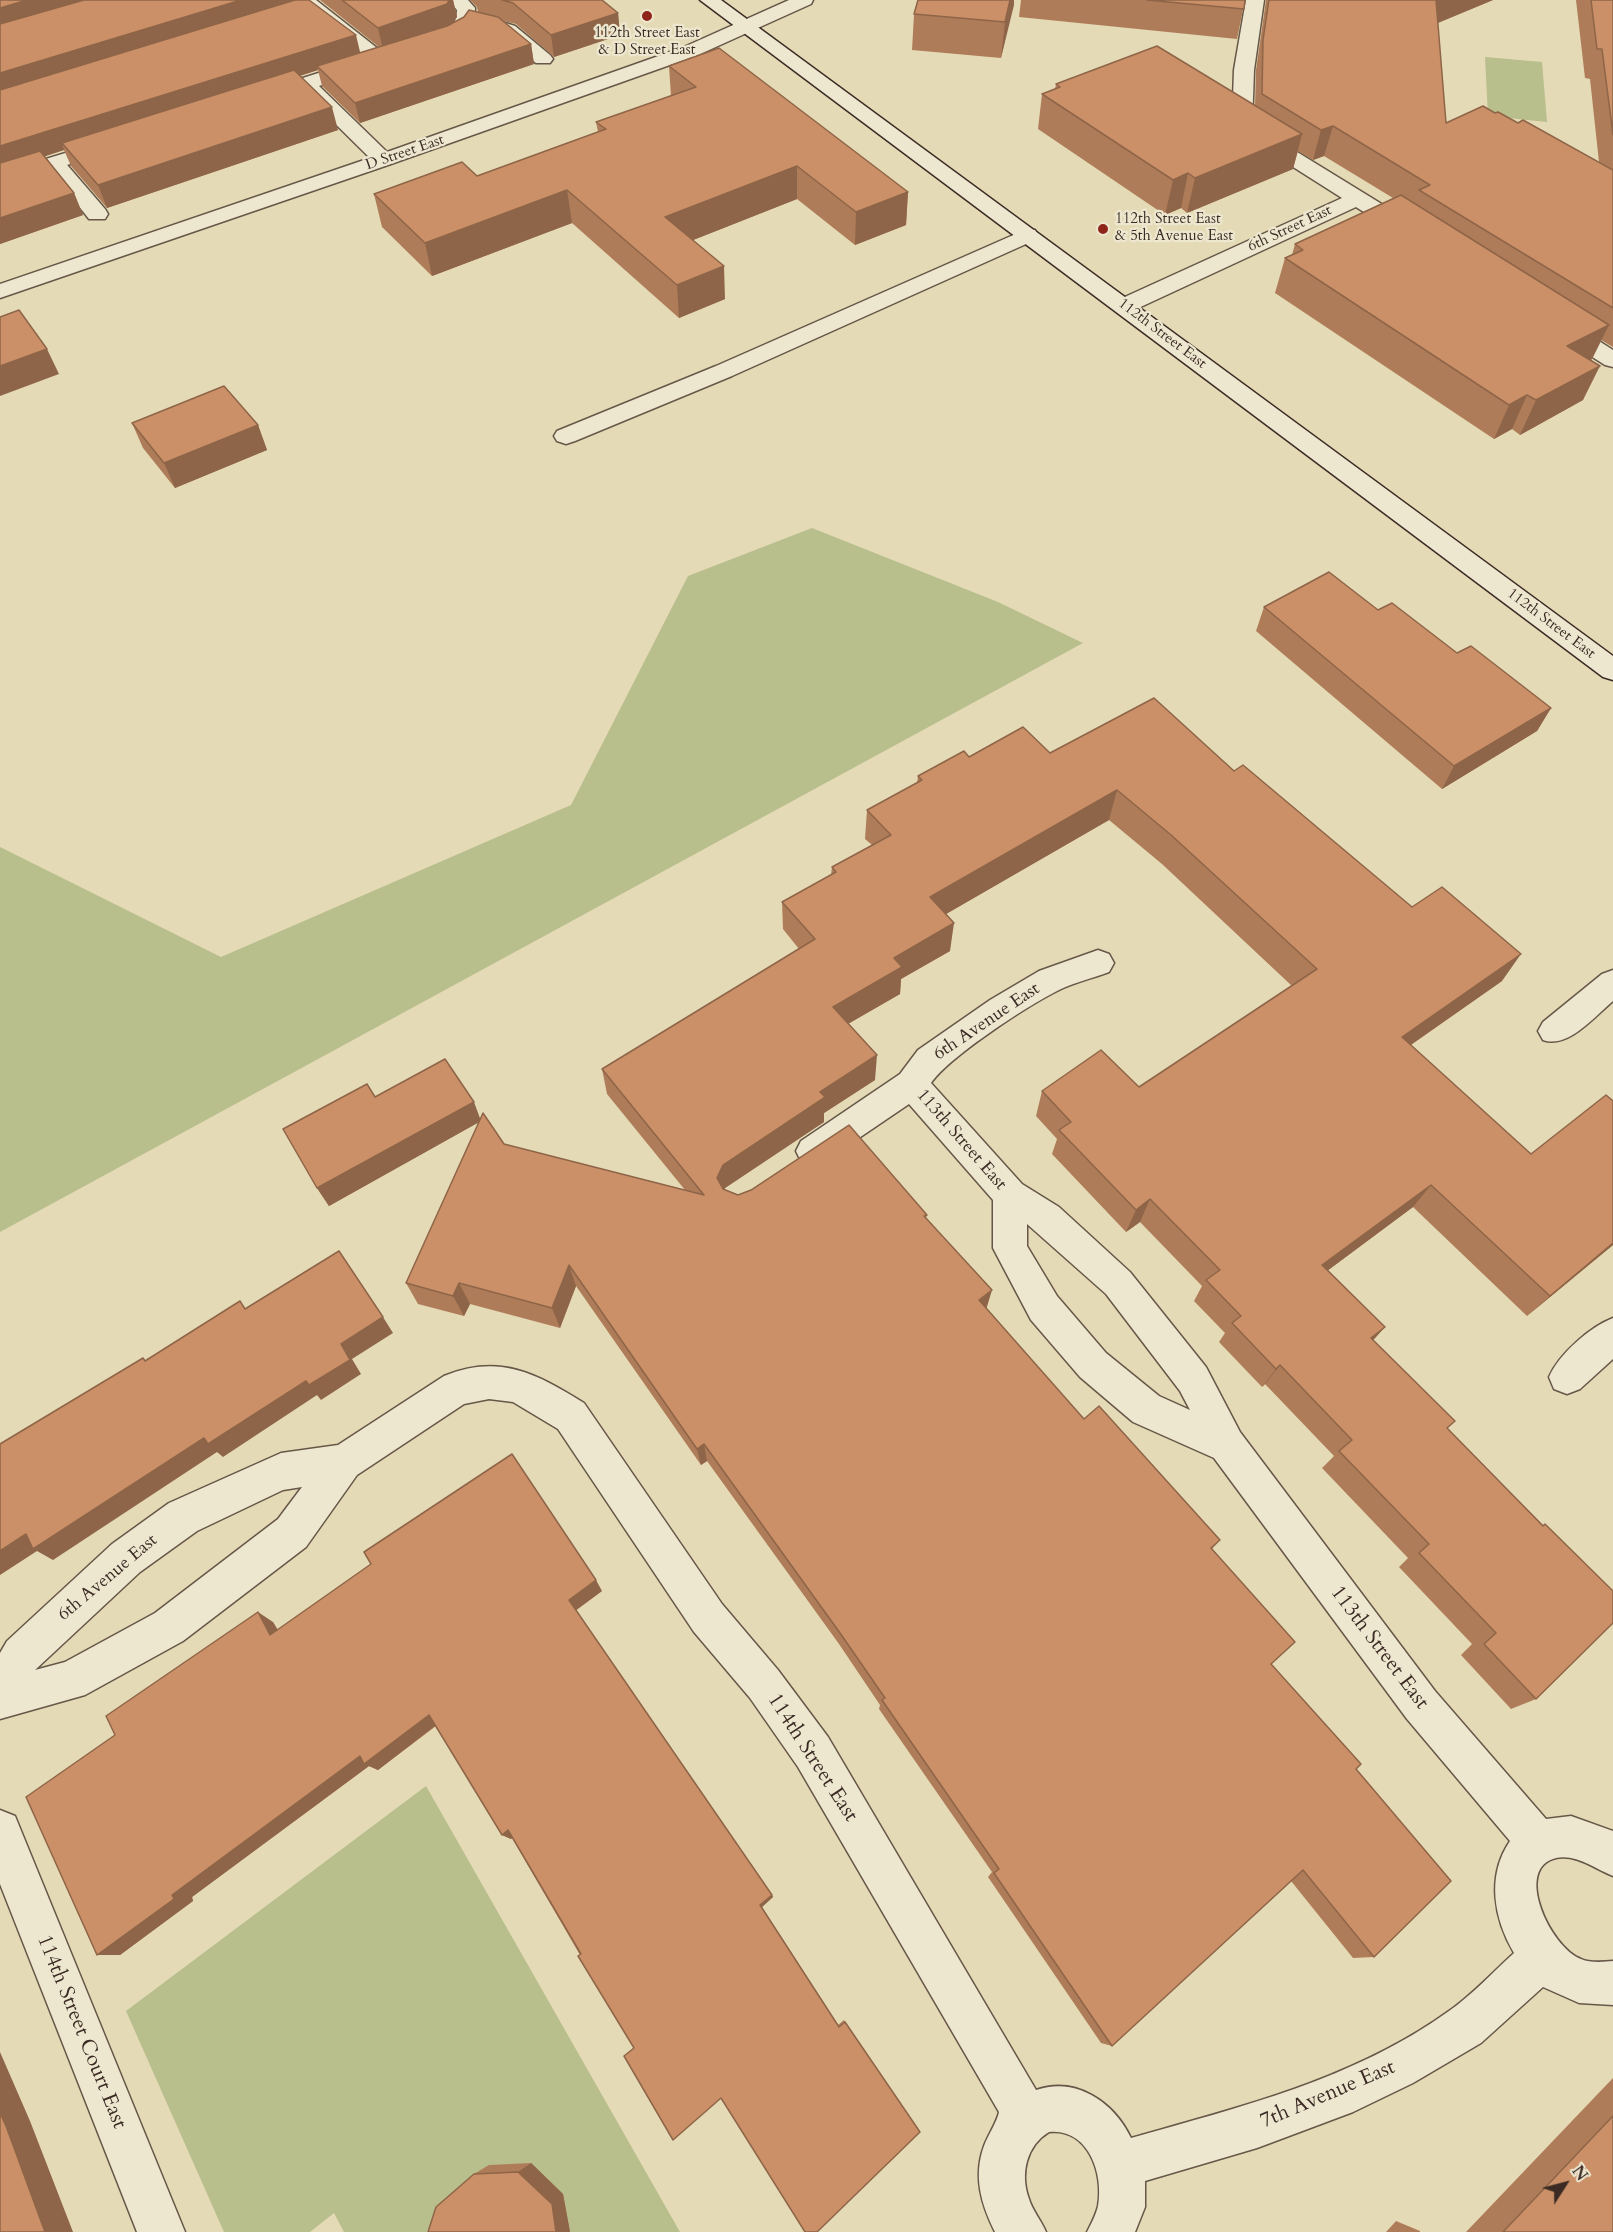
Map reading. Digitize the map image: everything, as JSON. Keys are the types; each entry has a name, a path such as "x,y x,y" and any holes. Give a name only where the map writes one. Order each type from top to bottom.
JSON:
{"street":[{"path":"422,46 451,35 466,21 466,8 457,0"},
{"name":"112th Street East","path":"709,0 1613,670"},
{"name":"D Street East","path":"0,291 384,160 691,51 804,0"},
{"path":"1242,126 1244,70 1255,0"},
{"path":"291,16 310,4 381,59"},
{"path":"466,21 508,30 543,60"},
{"path":"248,101 402,52"},
{"path":"305,83 384,160"},
{"path":"1223,114 1427,242"},
{"path":"0,180 134,138"},
{"path":"55,163 97,214"},
{"name":"6th Street East","path":"1124,306 1358,198"},
{"path":"566,436 724,371 1027,235"},
{"path":"1544,317 1613,360"},
{"name":"6th Avenue East","path":"787,1168 912,1084 929,1060 1001,1009 1050,980 1098,963"},
{"path":"1554,1031 1613,983"},
{"name":"113th Street East","path":"912,1084 1010,1195 1047,1218 1119,1283 1194,1379 1227,1445 1421,1705 1540,1844"},
{"name":"113th Street East","path":"1010,1195 1010,1248 1044,1308 1086,1357 1146,1409 1227,1445"},
{"path":"1566,1377 1613,1335"},
{"name":"6th Avenue East","path":"0,1699 71,1681 169,1627 292,1533 344,1462 458,1388 489,1382 514,1385 538,1395"},
{"name":"114th Street East","path":"538,1395 571,1416 708,1618 764,1684 813,1752 1018,2101 1025,2121"},
{"name":"6th Avenue East","path":"0,1693 21,1655 126,1558 183,1517 281,1472 344,1462"},
{"name":"114th Street Court East","path":"0,1831 161,2232"},
{"path":"1613,1855 1598,1844 1573,1835 1548,1838 1529,1852 1518,1875 1516,1902 1525,1930 1543,1957 1568,1977 1595,1985 1613,1983"},
{"name":"7th Avenue East","path":"1118,2165 1257,2125 1337,2096 1397,2067 1465,2027 1543,1957"},
{"path":"1010,2228 1001,2190 1003,2156 1015,2129 1036,2112 1063,2108 1088,2118 1110,2140 1122,2172 1121,2206 1111,2232"}],"green space":[{"path":"1485,57 1542,62 1547,122 1488,116"},
{"path":"812,528 998,602 1083,643 0,1232 0,847 221,957 571,805 688,576"},
{"path":"426,1786 680,2232 344,2232 334,2213 310,2232 224,2232 126,2011"}],"building":[{"path":"0,0 27,0 0,8"},
{"path":"84,0 241,0 0,73 0,24"},
{"path":"295,0 309,0 356,35 0,146 0,90"},
{"path":"342,0 449,0 447,4 378,28"},
{"path":"502,0 602,0 618,13 551,35 513,3"},
{"path":"918,0 1010,0 1005,22 914,14"},
{"path":"1147,0 1245,0 1244,9"},
{"path":"1269,0 1436,0 1446,123 1483,106 1518,123 1523,120 1613,170 1613,308 1419,190 1430,185 1333,126 1321,130 1262,94 1263,40"},
{"path":"1591,0 1613,0 1613,135 1602,49 1597,49"},
{"path":"469,10 498,17 531,44 355,103 317,66 447,26 464,17"},
{"path":"1157,46 1302,134 1195,178 1188,173 1173,180 1042,94 1060,87 1056,84"},
{"path":"719,48 908,192 856,212 797,166 665,217 724,266 677,285 567,190 425,243 374,194 462,162 477,176 606,129 596,122 696,87 669,66"},
{"path":"294,70 332,107 98,185 62,143"},
{"path":"40,151 74,193 0,218 0,163"},
{"path":"1401,195 1609,325 1567,346 1600,366 1536,400 1527,395 1509,405 1285,258 1303,250 1295,244"},
{"path":"19,310 47,349 0,366 0,317"},
{"path":"224,386 258,425 164,463 132,423"},
{"path":"1329,572 1378,610 1392,603 1457,653 1471,646 1551,708 1454,766 1264,607"},
{"path":"1154,698 1234,771 1243,765 1412,907 1442,887 1521,954 1402,1037 1531,1154 1606,1095 1613,1101 1613,1243 1550,1296 1431,1185 1322,1265 1385,1327 1371,1338 1455,1421 1447,1428 1543,1526 1545,1524 1613,1591 1613,1623 1536,1699 1484,1644 1496,1633 1419,1553 1429,1544 1339,1451 1352,1440 1280,1365 1276,1369 1232,1323 1241,1316 1206,1280 1220,1270 1150,1199 1136,1210 1059,1130 1071,1122 1042,1091 1101,1050 1139,1087 1317,969 1171,835 1117,790 930,897 954,923 894,958 902,967 833,1007 877,1055 820,1092 825,1097 723,1165 717,1178 723,1189 738,1195 751,1190 849,1125 927,1215 924,1216 992,1290 979,1300 1084,1419 1099,1406 1220,1540 1211,1548 1295,1642 1271,1664 1361,1764 1356,1769 1451,1881 1374,1957 1303,1870 1112,2046 994,1873 999,1869 882,1700 885,1698 840,1633 704,1444 697,1449 569,1265 552,1308 459,1283 453,1296 406,1283 483,1113 504,1144 704,1195 602,1069 815,939 782,902 836,872 832,867 891,835 867,810 922,780 918,776 964,751 969,757 1023,727 1050,753"},
{"path":"445,1059 474,1102 317,1188 283,1129 367,1084 375,1097"},
{"path":"339,1251 383,1317 341,1344 350,1360 309,1385 306,1381 208,1444 204,1438 33,1549 26,1534 0,1551 0,1444 143,1358 145,1361 240,1301 245,1309"},
{"path":"512,1454 596,1580 569,1600 772,1895 760,1905 839,2027 845,2022 920,2132 817,2232 805,2232 721,2098 673,2140 624,2056 634,2048 578,1956 581,1954 508,1830 502,1835 429,1715 364,1764 360,1756 172,1895 174,1899 97,1955 26,1797 115,1735 106,1716 258,1612 270,1635 371,1564 364,1552"},
{"path":"0,2113 6,2126 45,2232 0,2232"},
{"path":"1613,2116 1613,2232 1503,2232"},
{"path":"518,2172 552,2204 556,2232 428,2232 436,2207 474,2174"}],"place":[{"name":"112th Street East & D Street East","path":"647,16"},
{"name":"112th Street East & 5th Avenue East","path":"1103,229"}]}
